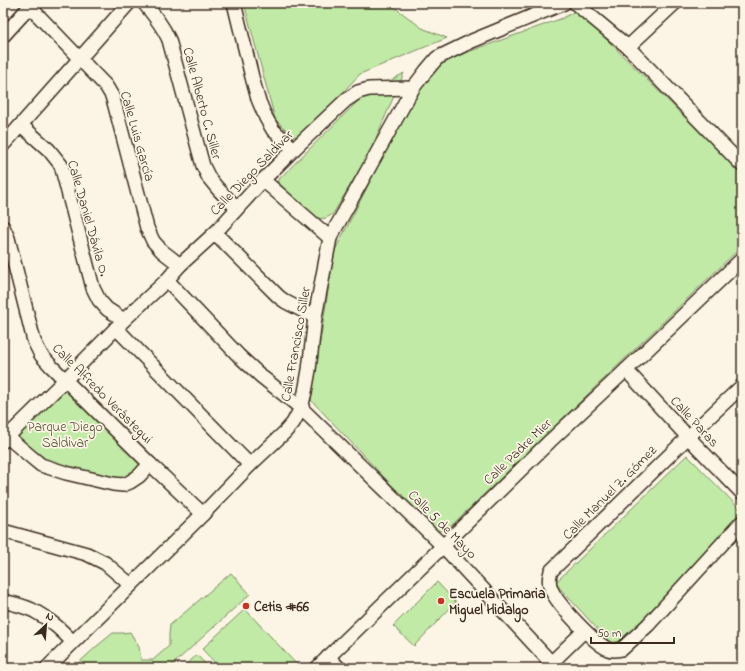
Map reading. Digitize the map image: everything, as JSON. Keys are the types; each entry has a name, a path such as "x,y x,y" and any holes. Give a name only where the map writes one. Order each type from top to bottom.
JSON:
{"street":[{"path":"3,145 130,3"},
{"name":"Calle Alberto C. Siller","path":"144,3 156,16 169,40 203,166 209,178 237,208"},
{"path":"234,3 258,99 273,130 294,149"},
{"path":"413,88 437,58 472,41 564,3"},
{"path":"576,3 628,47 742,164"},
{"path":"628,47 675,3"},
{"path":"3,36 32,5"},
{"name":"Calle Luis García","path":"32,5 106,86 112,96 147,228 153,241 162,251 180,265"},
{"name":"Calle Diego Saldívar","path":"4,437 65,380 120,324 167,280 294,149 346,100 358,92 369,89 413,88"},
{"name":"Calle Francisco Siller","path":"47,668 293,424 301,408 309,370 315,317 330,238 413,88"},
{"name":"Calle Daniel Dávila O.","path":"22,125 49,150 60,166 93,288 98,300 250,465"},
{"path":"264,180 330,238"},
{"name":"Calle Alfredo Verástegui","path":"3,227 8,238 34,341 41,355 150,464 203,514"},
{"path":"214,233 279,297 315,317"},
{"name":"Calle Padre Mier","path":"317,668 550,441 742,259"},
{"path":"167,280 239,356 262,377 301,408"},
{"name":"Calle Paras","path":"626,370 742,493"},
{"name":"Calle Manuel Z. Gómez","path":"742,386 552,571 549,581 551,590 584,631 608,649 617,651 622,649 648,625 742,522"},
{"name":"Calle 5 de Mayo","path":"301,408 443,546 551,666"},
{"path":"4,437 41,465 66,474 113,484 123,485 130,482 139,476 150,464"},
{"path":"3,531 87,554 105,563 131,585"},
{"path":"3,601 22,606 36,612 54,624 73,642"},
{"path":"551,666 584,631"},
{"path":"328,657 339,668"}],"green space":[{"path":"244,3 389,3 422,28 447,38 360,74 301,137 292,136 275,119"},
{"path":"577,10 742,174 742,246 449,528 436,532 311,400 334,252 429,66 563,18"},
{"path":"404,73 369,154 333,214 326,218 316,219 277,181 362,97"},
{"name":"Parque Diego Saldivar","path":"66,387 144,464 123,481 50,466 14,434"},
{"path":"687,455 742,511 742,516 615,648 555,583"},
{"path":"231,573 250,594 169,668 73,668 113,633 130,632 139,647 141,660 153,660 169,646 170,625"},
{"path":"437,582 456,602 414,646 393,626"},
{"path":"245,609 298,666 296,668 220,668 202,649"},
{"path":"197,655 209,668 182,668"}],"place":[{"name":"Escuela Primaria Miguel Hidalgo","path":"441,601"},
{"name":"Cetis #66","path":"246,606"}]}
